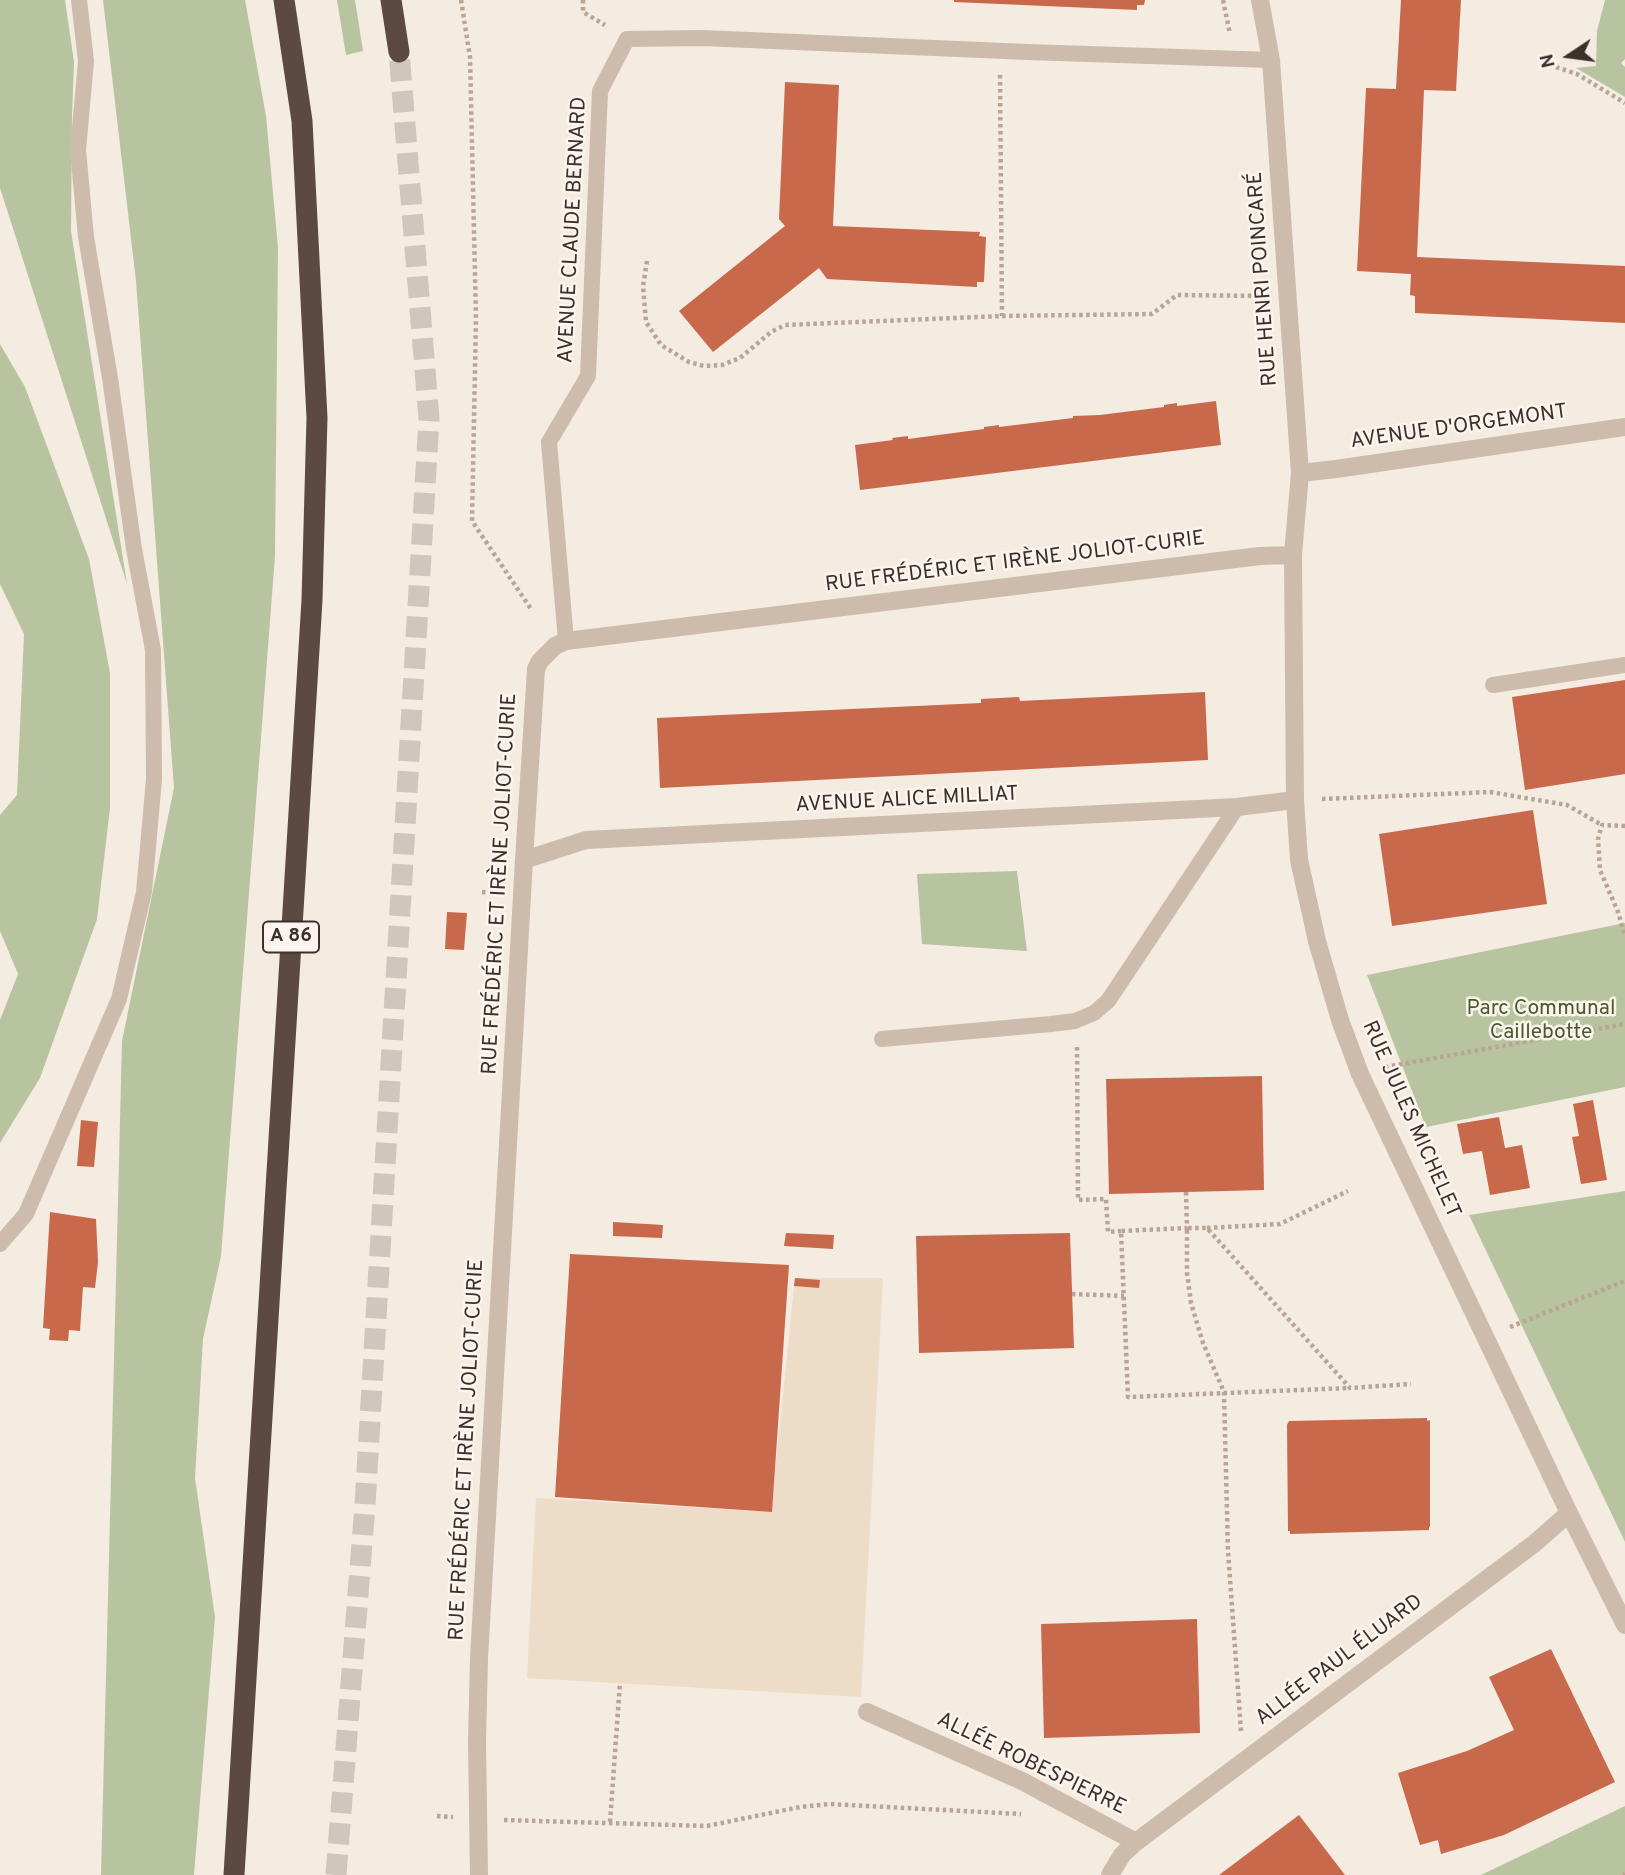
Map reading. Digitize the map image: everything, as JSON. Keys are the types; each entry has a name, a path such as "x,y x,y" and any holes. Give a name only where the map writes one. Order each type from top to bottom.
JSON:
{"highway":[{"name":"A 86","path":"234,1875 312,600 317,418 301,112 284,0"},
{"path":"390,0 399,52"}],"street":[{"name":"RUE HENRI POINCARÉ","path":"1260,0 1271,60 1300,473 1293,555"},
{"name":"AVENUE D'ORGEMONT","path":"1300,473 1625,426"},
{"name":"RUE FRÉDÉRIC ET IRÈNE JOLIOT-CURIE","path":"479,1875 479,1658 524,860 536,669 540,661 555,646 566,641 1260,556 1293,555"},
{"name":"RUE JULES MICHELET","path":"1293,555 1294,800 1299,860 1317,941 1340,1020 1360,1074 1625,1625"},
{"name":"AVENUE ALICE MILLIAT","path":"524,860 586,840 1237,807 1294,800"},
{"name":"ALLÉE PAUL ÉLUARD","path":"1136,1842 1524,1551 1569,1513"},
{"name":"ALLÉE ROBESPIERRE","path":"867,1713 1022,1781 1136,1842 1122,1855 1110,1875"}],"lane":[{"path":"0,1244 26,1214 119,999 144,892 154,779 153,650 134,549 110,378 86,237 81,187 78,150 86,61 79,0"},
{"path":"627,39 703,38 1271,60"},
{"name":"AVENUE CLAUDE BERNARD","path":"566,641 549,442 589,376 600,91 627,39"},
{"path":"1493,685 1625,664"},
{"path":"882,1039 1051,1024 1074,1021 1094,1013 1108,1001 1237,807"}],"path":[{"path":"461,0 470,57 476,318 472,520 531,609"},
{"path":"583,0 583,12 627,39"},
{"path":"1000,50 1002,316"},
{"path":"1556,66 1577,74 1625,103"},
{"path":"646,261 643,286 646,322 661,345 689,362 704,366 722,365 740,358 771,332 785,325 1002,316 1152,314 1177,295 1288,297"},
{"path":"1294,800 1490,792 1567,805 1602,825 1625,826"},
{"path":"1602,825 1598,839 1600,870 1625,936"},
{"path":"1074,1021 1078,1066 1078,1200 1106,1199 1108,1232 1280,1224 1348,1191"},
{"path":"1360,1074 1402,1063 1625,1024"},
{"path":"1186,1192 1187,1273 1191,1303 1203,1343 1224,1392 1228,1551 1243,1762"},
{"path":"1206,1228 1350,1388"},
{"path":"1121,1231 1128,1396 1411,1384"},
{"path":"1487,1339 1520,1322 1625,1281"},
{"path":"1072,1294 1124,1296"},
{"path":"610,1822 620,1683"},
{"path":"437,1816 707,1826 800,1807 829,1804 1021,1814 1022,1781"}],"green space":[{"path":"0,0 65,0 74,62 71,231 127,584 0,188"},
{"path":"103,0 245,0 266,116 278,248 275,556 221,1256 203,1339 195,1478 215,1617 194,1875 101,1875 122,1041 174,788 136,281"},
{"path":"337,0 355,0 363,51 346,55"},
{"path":"1605,0 1625,0 1625,59 1621,63 1625,67 1625,97 1576,68 1596,66 1597,31"},
{"path":"0,344 25,387 89,559 110,673 110,808 97,919 40,1078 0,1143 0,1020 18,974 0,931 0,815 17,795 24,634 0,584"},
{"path":"1017,871 1027,951 922,944 917,874"},
{"name":"Parc Communal Caillebotte","path":"1625,923 1625,1087 1426,1127 1367,975"},
{"path":"1625,1191 1625,1542 1469,1215"},
{"path":"1625,1806 1625,1875 1481,1875"}],"shaded area":[{"path":"795,1278 883,1278 861,1697 527,1678 536,1498 771,1512"}],"building":[{"path":"954,0 1145,0 1144,5 1137,5 1137,10"},
{"path":"1401,0 1461,0 1456,91 1424,90 1417,257 1625,266 1625,323 1415,313 1415,296 1410,295 1411,274 1357,271 1366,88 1396,89"},
{"path":"785,82 839,85 833,226 980,232 979,236 986,237 984,282 977,282 977,287 827,279 819,268 713,352 679,311 785,226 779,219"},
{"path":"1216,401 1221,445 860,490 855,445 908,436 908,439 999,425 1164,407 1177,403 1177,406"},
{"path":"1625,680 1625,774 1525,790 1512,697"},
{"path":"1205,692 1208,760 660,788 657,718 981,703 981,699 1019,697 1020,701"},
{"path":"1533,810 1547,904 1392,926 1379,834"},
{"path":"447,912 467,913 464,950 445,949"},
{"path":"1262,1076 1264,1190 1109,1194 1106,1079"},
{"path":"1593,1100 1607,1180 1581,1184 1572,1137 1579,1136 1573,1104"},
{"path":"1499,1117 1505,1148 1522,1145 1530,1188 1490,1195 1482,1151 1463,1154 1457,1124"},
{"path":"81,1120 98,1122 94,1167 77,1166"},
{"path":"50,1212 96,1219 98,1262 95,1288 83,1287 80,1331 69,1330 68,1341 49,1340 50,1329 43,1328"},
{"path":"613,1222 663,1225 662,1238 613,1236"},
{"path":"786,1233 834,1235 833,1249 784,1246"},
{"path":"1070,1233 1074,1348 919,1353 916,1236"},
{"path":"570,1254 789,1265 772,1512 555,1497"},
{"path":"795,1278 820,1280 819,1288 794,1286"},
{"path":"1427,1418 1427,1421 1430,1420 1429,1530 1290,1534 1289,1421"},
{"path":"1197,1619 1200,1733 1044,1738 1041,1624"},
{"path":"1551,1649 1615,1782 1504,1835 1441,1854 1438,1840 1420,1845 1398,1773 1467,1751 1514,1730 1489,1677"},
{"path":"1299,1815 1345,1875 1219,1875"}],"tunnel":[{"path":"336,1875 365,1505 429,419 399,52"}]}
